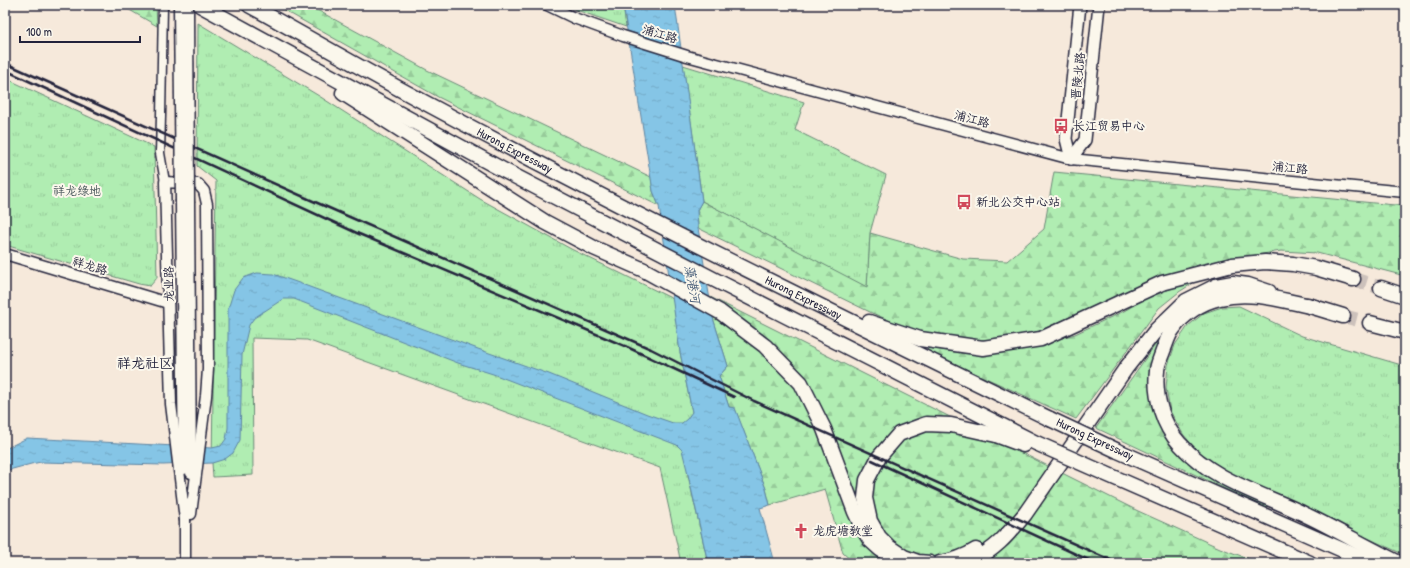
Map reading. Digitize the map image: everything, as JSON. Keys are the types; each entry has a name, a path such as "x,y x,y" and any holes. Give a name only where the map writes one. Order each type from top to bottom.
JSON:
{"highway":[{"name":"Hurong Expressway","path":"200,5 496,167 1033,445 1101,476 1310,563"},
{"name":"Hurong Expressway","path":"249,5 435,108 794,293 1118,451 1372,563"},
{"path":"214,13 421,141 545,222 594,248 644,270 720,312 765,346 801,383 824,429 855,512 870,540 900,563"},
{"path":"720,254 862,320 920,339 983,348 1041,339 1162,283 1232,265 1265,262 1293,264 1316,268 1353,279"},
{"path":"940,563 953,561 968,555 982,547 999,533 1121,365 1150,326 1166,308 1179,297 1195,287 1215,278 1264,266 1293,264"},
{"path":"968,563 993,549 1008,536 1025,514 1126,368 1156,330 1186,301 1216,286 1233,283 1248,284 1343,316"},
{"path":"1381,288 1405,296"},
{"path":"1315,307 1250,295 1228,296 1199,305 1182,319 1173,329 1161,357 1157,371 1159,403 1170,430 1180,444 1204,466 1254,493 1308,516 1397,562"},
{"path":"1370,323 1405,332"},
{"path":"930,563 918,562 904,557 889,547 879,537 870,522 865,498 867,480 879,457 899,434 926,424 952,425 1033,445"}],"main road":[{"name":"晋陵北路","path":"1071,159 1066,139 1080,5"},
{"name":"晋陵北路","path":"1071,159 1085,140 1099,5"}],"street":[{"name":"龙业路","path":"179,5 185,203 188,439 188,517 185,563"},
{"name":"龙业路","path":"185,203 188,5"},
{"name":"浦江路","path":"547,5 574,18 623,36 687,56 1071,159 1405,192"},
{"path":"163,6 162,116 160,153 165,182 171,404 188,439"},
{"path":"165,182 198,184 204,191 207,204 208,369 206,396 188,439 188,469"},
{"name":"祥龙路","path":"5,254 168,304"},
{"name":"龙业路","path":"188,517 192,563"}],"green space":[{"path":"121,5 156,5 157,26"},
{"path":"275,5 308,5 427,70 651,177 653,191 659,206 438,97"},
{"path":"568,5 623,5 626,27 576,10"},
{"path":"198,23 319,96 480,199 571,249 673,299 680,352 703,467 687,471 708,563 681,563 660,468 307,340 252,338 253,475 213,477 216,181 197,166"},
{"path":"683,65 804,102 795,130 886,175 870,233 867,287 702,201"},
{"name":"祥龙绿地","path":"5,78 154,147 157,278 150,286 5,245"},
{"path":"1054,172 1405,206 1405,276 1317,253 1281,251 1201,264 1153,280 1039,331 1025,335 983,341 919,333 872,313 698,228 697,210 702,201 867,286 870,233 963,259 1007,261 1044,229"},
{"path":"1191,281 1193,283 1159,308 1076,419 926,351 928,348 962,353 994,352 1035,346 1075,334 1124,311 1146,298"},
{"path":"710,297 1138,511 1220,548 1260,563 854,563 843,553 825,489 770,505 766,489 735,409 729,407 719,376 728,366 713,318"},
{"path":"1239,306 1302,336 1405,366 1405,555 1255,487 1219,467 1198,452 1183,434 1170,411 1166,388 1168,365 1175,345 1188,326 1204,313 1222,307"},
{"path":"1160,338 1156,407 1203,471 1267,505 1266,508 1096,428"}],"water":[{"name":"藻港河","path":"623,5 675,5 702,201 697,210 698,228 713,318 728,366 719,376 729,407 735,408 766,489 770,505 760,508 775,563 708,563 682,450 677,445 493,374 458,363 294,299 283,299 254,318 249,325 242,355 240,440 233,453 225,459 212,463 163,465 41,462 5,471 5,449 27,438 212,448 221,446 226,439 228,428 228,309 234,290 243,278 257,273 273,274 296,282 549,374 647,414 673,423 682,423 692,412 680,352 659,206 653,191"}],"tunnel":[{"path":"1353,279 1381,288"},
{"path":"1343,316 1370,323"}],"railway":[{"path":"5,63 313,201 651,349 754,401 1117,563"},
{"path":"5,70 359,234 627,347 734,397"},
{"path":"872,460 1095,563"}],"place":[{"name":"长江贸易中心","path":"1061,126"},
{"name":"新北公交中心站","path":"964,202"},
{"name":"龙虎塘教堂","path":"801,531"}],"district":[{"name":"祥龙社区","path":"145,363"}]}
